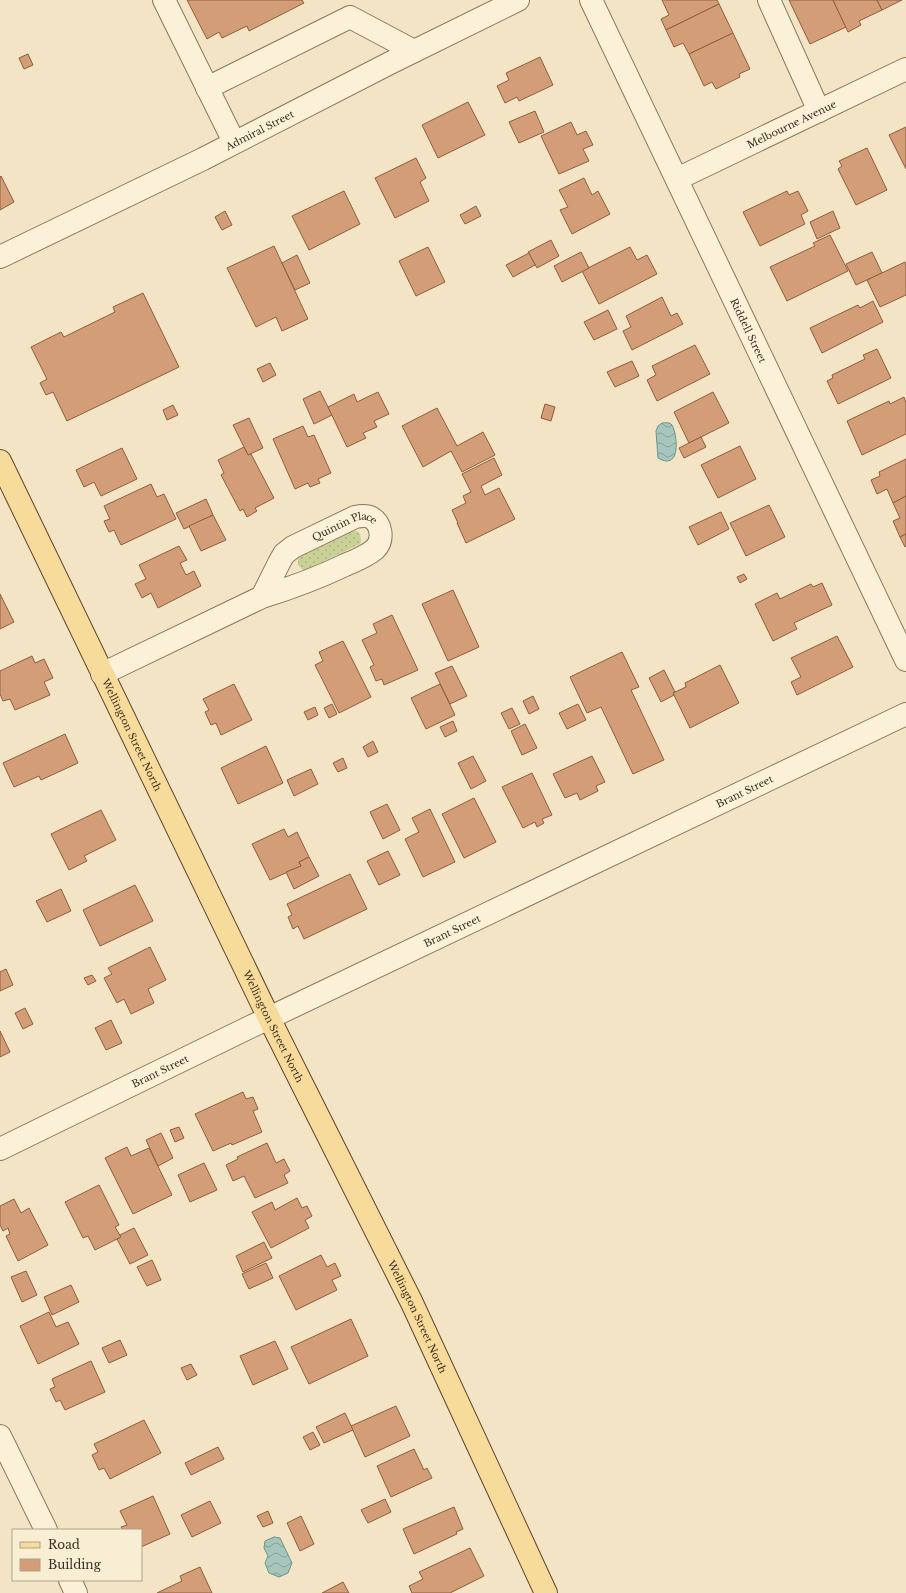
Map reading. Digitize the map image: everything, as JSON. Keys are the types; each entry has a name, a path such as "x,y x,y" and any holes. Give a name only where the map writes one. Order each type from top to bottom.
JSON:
{"main road":[{"name":"Wellington Street North","path":"0,461 269,1018 412,1303 546,1593"}],"street":[{"path":"164,0 234,142"},
{"name":"Admiral Street","path":"0,257 518,0"},
{"name":"Riddell Street","path":"591,0 678,179 906,660"},
{"path":"769,0 819,111"},
{"path":"207,88 350,17 414,51"},
{"name":"Melbourne Avenue","path":"678,179 906,69"},
{"name":"Quintin Place","path":"102,674 262,597 322,576 367,555 375,549 379,543 380,533 376,521 363,515 355,517 293,547 284,554 262,597"},
{"name":"Brant Street","path":"0,1149 269,1018 906,714"},
{"path":"0,1436 46,1529"},
{"path":"70,1581 76,1593"}],"green space":[{"path":"352,531 357,531 360,534 360,544 307,569 303,570 298,565 298,559 300,556"}],"water":[{"path":"662,423 671,424 676,440 675,455 672,459 666,461 658,458 656,431 658,426"},
{"path":"274,1537 280,1538 292,1563 288,1573 279,1577 269,1573 265,1563 268,1556 264,1548 265,1541"}],"building":[{"path":"187,0 302,0 304,3 249,31 247,26 222,38 219,32 207,39"},
{"path":"662,0 717,0 719,4 666,30 661,19 669,15"},
{"path":"789,0 833,0 846,27 810,44"},
{"path":"833,0 877,0 882,10 859,21 861,25 848,32"},
{"path":"877,0 902,0 882,10"},
{"path":"719,4 733,33 689,54 683,43 674,47 666,30"},
{"path":"733,33 750,69 739,74 740,77 716,89 712,82 704,86 689,54"},
{"path":"28,54 33,65 24,69 19,58"},
{"path":"540,57 553,85 519,101 517,97 505,103 497,86 509,80 506,73"},
{"path":"468,102 485,135 438,158 422,125"},
{"path":"535,111 544,132 519,143 509,122"},
{"path":"571,122 577,135 586,131 593,145 583,149 589,161 559,174 541,136"},
{"path":"906,127 906,169 889,135"},
{"path":"867,148 887,190 856,205 838,169 842,166 839,161"},
{"path":"416,158 426,178 420,182 429,201 395,218 375,178"},
{"path":"1,176 14,202 0,210 0,177"},
{"path":"584,178 592,195 598,191 610,214 572,234 560,210 568,207 559,190"},
{"path":"344,191 360,224 309,250 292,216"},
{"path":"787,191 789,195 798,191 808,211 801,215 805,224 760,246 743,212"},
{"path":"476,206 481,216 465,224 460,215"},
{"path":"225,211 232,225 222,230 215,217"},
{"path":"833,211 840,228 817,239 810,222"},
{"path":"830,235 848,271 787,301 770,267 815,246 813,243"},
{"path":"551,240 559,256 537,268 528,252"},
{"path":"274,246 308,319 282,331 276,317 256,327 227,268"},
{"path":"428,247 445,282 416,296 399,261"},
{"path":"630,247 637,260 647,255 657,274 599,304 582,271"},
{"path":"581,252 589,268 562,282 554,266"},
{"path":"872,252 882,273 856,285 846,264"},
{"path":"529,253 535,265 513,277 506,265"},
{"path":"297,255 310,283 295,290 282,263"},
{"path":"905,262 906,295 880,307 867,280"},
{"path":"143,293 179,367 67,421 53,392 46,395 40,383 47,379 31,347 61,332 64,337 115,312 113,307"},
{"path":"662,297 671,316 677,313 683,324 632,350 623,331 631,327 626,316"},
{"path":"873,301 883,322 822,353 810,328 858,305 860,308"},
{"path":"608,310 617,329 594,340 584,322"},
{"path":"695,345 710,374 657,401 647,380 656,375 652,366"},
{"path":"877,349 891,378 838,404 827,381 833,378 832,375 865,359 863,355"},
{"path":"632,361 639,376 615,387 607,372"},
{"path":"270,363 276,375 263,382 257,369"},
{"path":"320,391 332,415 314,424 303,399"},
{"path":"378,392 389,414 374,421 377,427 363,433 366,438 347,447 328,407 354,394 357,402"},
{"path":"713,392 729,423 689,443 674,412"},
{"path":"904,397 906,403 906,434 862,455 847,421 889,401 890,404"},
{"path":"545,404 555,407 551,421 541,418"},
{"path":"173,405 178,415 167,420 163,410"},
{"path":"437,408 457,446 483,432 495,455 462,472 451,451 423,467 402,426"},
{"path":"249,418 263,448 248,455 233,425"},
{"path":"303,426 308,437 314,435 331,473 318,479 320,483 310,487 308,483 295,489 273,439"},
{"path":"701,437 706,447 684,458 679,448"},
{"path":"740,446 756,479 718,498 701,465"},
{"path":"244,447 248,455 251,454 274,498 255,508 257,511 247,517 243,509 240,511 221,475 224,473 218,460"},
{"path":"122,448 137,479 101,496 94,482 84,487 76,470"},
{"path":"494,458 502,475 481,486 485,495 499,488 515,519 466,543 452,510 466,503 463,496 471,492 462,474"},
{"path":"906,459 906,496 893,503 887,489 877,494 871,480 880,476 879,472"},
{"path":"151,484 157,497 164,494 176,519 121,545 114,530 109,532 104,521 110,519 104,506"},
{"path":"906,496 906,534 900,537 893,521 900,518 893,503"},
{"path":"206,499 213,515 184,529 176,513"},
{"path":"769,505 785,537 746,556 730,523"},
{"path":"721,512 729,529 698,545 689,527"},
{"path":"213,515 226,540 201,551 189,526"},
{"path":"906,534 906,546 905,547 900,537"},
{"path":"179,546 187,560 180,563 186,575 194,571 201,586 158,608 151,593 142,598 135,584 146,579 139,565"},
{"path":"744,574 747,579 740,583 737,577"},
{"path":"822,583 832,605 794,623 797,629 773,641 755,604 777,593 780,599 811,584 813,587"},
{"path":"453,590 479,647 448,661 422,604"},
{"path":"0,594 14,622 0,629"},
{"path":"392,615 418,670 384,685 382,679 376,681 370,667 374,665 362,640 377,633 373,624"},
{"path":"837,636 853,667 797,695 791,682 801,677 791,658"},
{"path":"343,641 371,697 339,713 315,665 323,661 319,652"},
{"path":"622,652 639,687 631,690 664,760 633,774 601,707 587,713 570,677"},
{"path":"32,656 35,663 44,659 53,678 44,682 50,695 15,710 10,699 3,701 0,694 0,671"},
{"path":"720,665 739,703 690,728 673,693 686,687 685,683"},
{"path":"452,666 467,696 450,704 435,673"},
{"path":"664,670 675,692 673,693 674,695 661,702 649,678"},
{"path":"234,684 252,720 221,735 216,723 211,725 205,712 209,710 203,699"},
{"path":"440,684 455,715 426,729 411,698"},
{"path":"533,696 539,709 529,714 523,701"},
{"path":"332,704 337,714 329,718 324,708"},
{"path":"578,704 586,720 567,729 559,713"},
{"path":"315,707 318,715 308,720 304,712"},
{"path":"512,708 520,724 509,729 501,713"},
{"path":"453,721 457,731 445,737 440,727"},
{"path":"525,724 537,748 522,755 511,731"},
{"path":"65,734 78,763 41,780 39,776 14,787 3,763"},
{"path":"373,741 378,752 368,757 363,747"},
{"path":"266,746 283,783 238,804 221,768"},
{"path":"473,756 486,781 471,789 458,763"},
{"path":"592,756 605,782 596,786 598,791 580,800 577,793 565,798 553,774"},
{"path":"343,758 347,768 338,772 333,763"},
{"path":"311,769 318,784 294,796 287,780"},
{"path":"532,773 552,815 542,819 544,823 537,827 535,822 523,828 502,787"},
{"path":"474,798 496,842 464,858 442,814"},
{"path":"387,804 400,830 383,839 370,812"},
{"path":"430,809 455,862 423,877 405,839 419,832 412,818"},
{"path":"101,810 116,840 84,856 87,861 69,870 51,834"},
{"path":"284,829 288,837 297,832 309,857 299,862 301,866 270,880 252,844"},
{"path":"388,851 400,875 379,885 367,861"},
{"path":"309,857 319,876 294,889 286,872 301,866 299,862"},
{"path":"350,874 367,909 304,939 298,926 293,929 288,917 292,915 287,904"},
{"path":"135,885 153,921 100,946 83,910"},
{"path":"61,889 71,911 47,922 36,901"},
{"path":"150,947 166,980 148,989 154,1003 131,1014 124,999 117,1003 104,978 112,974 108,968"},
{"path":"6,969 13,985 0,991 0,972"},
{"path":"92,975 96,981 88,985 84,978"},
{"path":"25,1008 33,1024 23,1029 15,1013"},
{"path":"111,1020 122,1043 106,1050 95,1028"},
{"path":"0,1031 10,1052 0,1057"},
{"path":"243,1092 246,1099 253,1097 258,1109 253,1111 262,1132 232,1145 231,1143 213,1151 195,1114"},
{"path":"179,1127 184,1138 175,1142 170,1130"},
{"path":"161,1133 173,1158 158,1166 146,1140"},
{"path":"267,1143 276,1163 284,1159 290,1171 284,1175 288,1183 255,1198 244,1176 233,1181 226,1165 238,1159 237,1157"},
{"path":"127,1147 131,1156 149,1148 172,1195 133,1214 105,1158"},
{"path":"204,1163 217,1190 190,1202 178,1175"},
{"path":"99,1185 119,1225 115,1227 121,1237 95,1250 88,1236 83,1238 65,1202"},
{"path":"297,1198 302,1208 307,1206 312,1216 305,1220 309,1228 271,1248 252,1212 272,1202 275,1210"},
{"path":"14,1199 21,1213 29,1208 48,1245 18,1261 6,1236 10,1234 8,1228 3,1231 0,1225 0,1206"},
{"path":"134,1228 148,1255 130,1264 117,1239 121,1237 120,1235"},
{"path":"264,1242 272,1258 243,1272 236,1256"},
{"path":"321,1255 327,1267 335,1263 341,1276 332,1280 337,1290 296,1310 279,1276"},
{"path":"152,1260 161,1280 147,1286 137,1267"},
{"path":"266,1263 273,1278 249,1289 242,1274"},
{"path":"26,1271 37,1295 22,1302 11,1277"},
{"path":"71,1285 79,1302 52,1315 44,1297"},
{"path":"49,1312 56,1327 68,1322 79,1344 38,1364 20,1326"},
{"path":"351,1319 368,1356 309,1384 291,1347"},
{"path":"120,1340 127,1355 109,1363 102,1348"},
{"path":"275,1341 288,1369 253,1385 240,1356"},
{"path":"91,1361 105,1392 65,1410 60,1400 56,1402 50,1389 55,1387 52,1379"},
{"path":"191,1364 197,1375 187,1380 181,1368"},
{"path":"396,1406 410,1436 365,1457 351,1426"},
{"path":"345,1413 353,1430 324,1443 316,1427"},
{"path":"144,1420 161,1453 110,1479 104,1468 99,1470 92,1455 98,1452 94,1444"},
{"path":"313,1432 320,1445 310,1450 303,1437"},
{"path":"218,1447 224,1459 191,1475 185,1463"},
{"path":"414,1449 424,1470 427,1468 432,1478 391,1497 377,1466"},
{"path":"153,1496 170,1534 142,1547 142,1529 122,1529 121,1527 127,1525 120,1511"},
{"path":"385,1499 391,1512 368,1523 361,1510"},
{"path":"210,1501 221,1523 192,1537 181,1515"},
{"path":"454,1507 463,1529 456,1532 457,1534 414,1554 403,1529"},
{"path":"268,1511 273,1523 263,1527 257,1516"},
{"path":"301,1516 314,1544 300,1551 287,1523"},
{"path":"470,1548 484,1576 450,1593 412,1593 409,1586 423,1579 419,1572"},
{"path":"200,1567 212,1593 157,1593 182,1581 180,1576"},
{"path":"343,1582 349,1593 322,1593"}]}
